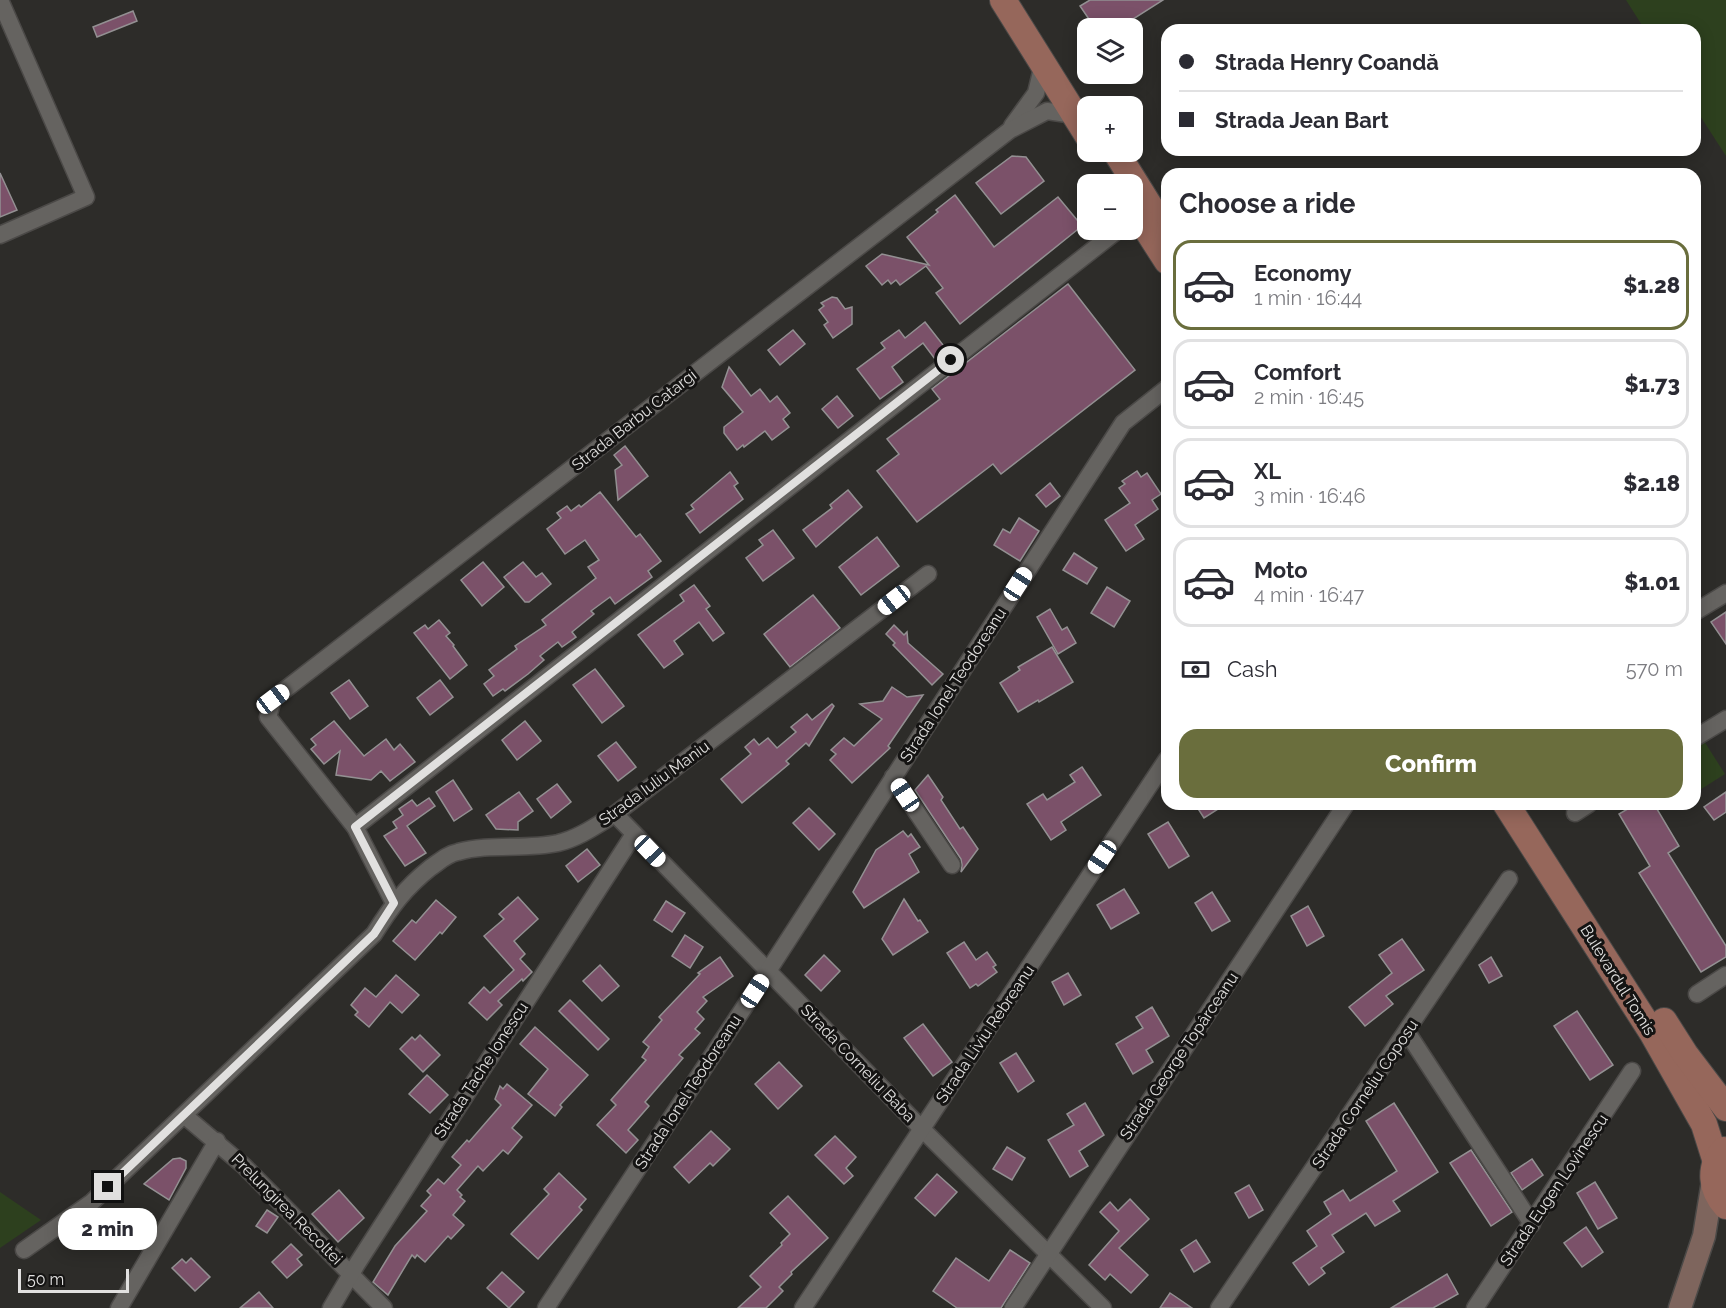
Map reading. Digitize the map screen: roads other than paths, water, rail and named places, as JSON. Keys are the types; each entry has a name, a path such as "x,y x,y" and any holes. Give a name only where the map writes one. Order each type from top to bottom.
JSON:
{"main road":[{"path":"1003,0 1043,64 1077,111"},
{"path":"1021,0 1077,107"},
{"path":"1122,162 1161,224"},
{"path":"1143,232 1161,254"},
{"name":"Bulevardul Tomis","path":"1510,810 1653,1034 1704,1124 1718,1164 1719,1198 1726,1206"},
{"name":"Bulevardul Tomis","path":"1530,810 1684,1054 1726,1108"}],"street":[{"path":"0,0 86,197 0,235"},
{"name":"Strada Barbu Catargi","path":"1010,130 1036,93 1043,64"},
{"name":"Strada Barbu Catargi","path":"355,827 268,717 273,699 1010,130 1047,111 1077,118"},
{"path":"394,903 355,827 1101,240"},
{"name":"Strada Ionel Teodoreanu","path":"546,1308 768,971 1123,423 1161,393"},
{"name":"Strada Iuliu Maniu","path":"24,1250 93,1202 185,1116 374,934 394,903 410,884 442,859 456,852 559,842 579,835 615,814 928,574"},
{"path":"1701,608 1726,593"},
{"path":"1701,734 1726,719"},
{"name":"Strada Liviu Rebreanu","path":"804,1308 1161,768"},
{"path":"893,777 952,865"},
{"name":"Strada George Topârceanu","path":"1013,1308 1342,810"},
{"name":"Strada Corneliu Baba","path":"615,814 922,1129 1103,1308"},
{"name":"Strada Tache Ionescu","path":"331,1308 634,834"},
{"name":"Strada Corneliu Coposu","path":"1220,1308 1509,879"},
{"path":"1697,994 1726,975"},
{"path":"1407,1032 1532,1224"},
{"name":"Strada Eugen Lovinescu","path":"1475,1308 1632,1071"},
{"name":"Prelungirea Recoltei","path":"185,1116 244,1166 384,1308"},
{"path":"119,1308 217,1141"},
{"path":"1680,1306 1704,1236 1718,1164"},
{"path":"1704,1236 1726,1222"}]}
